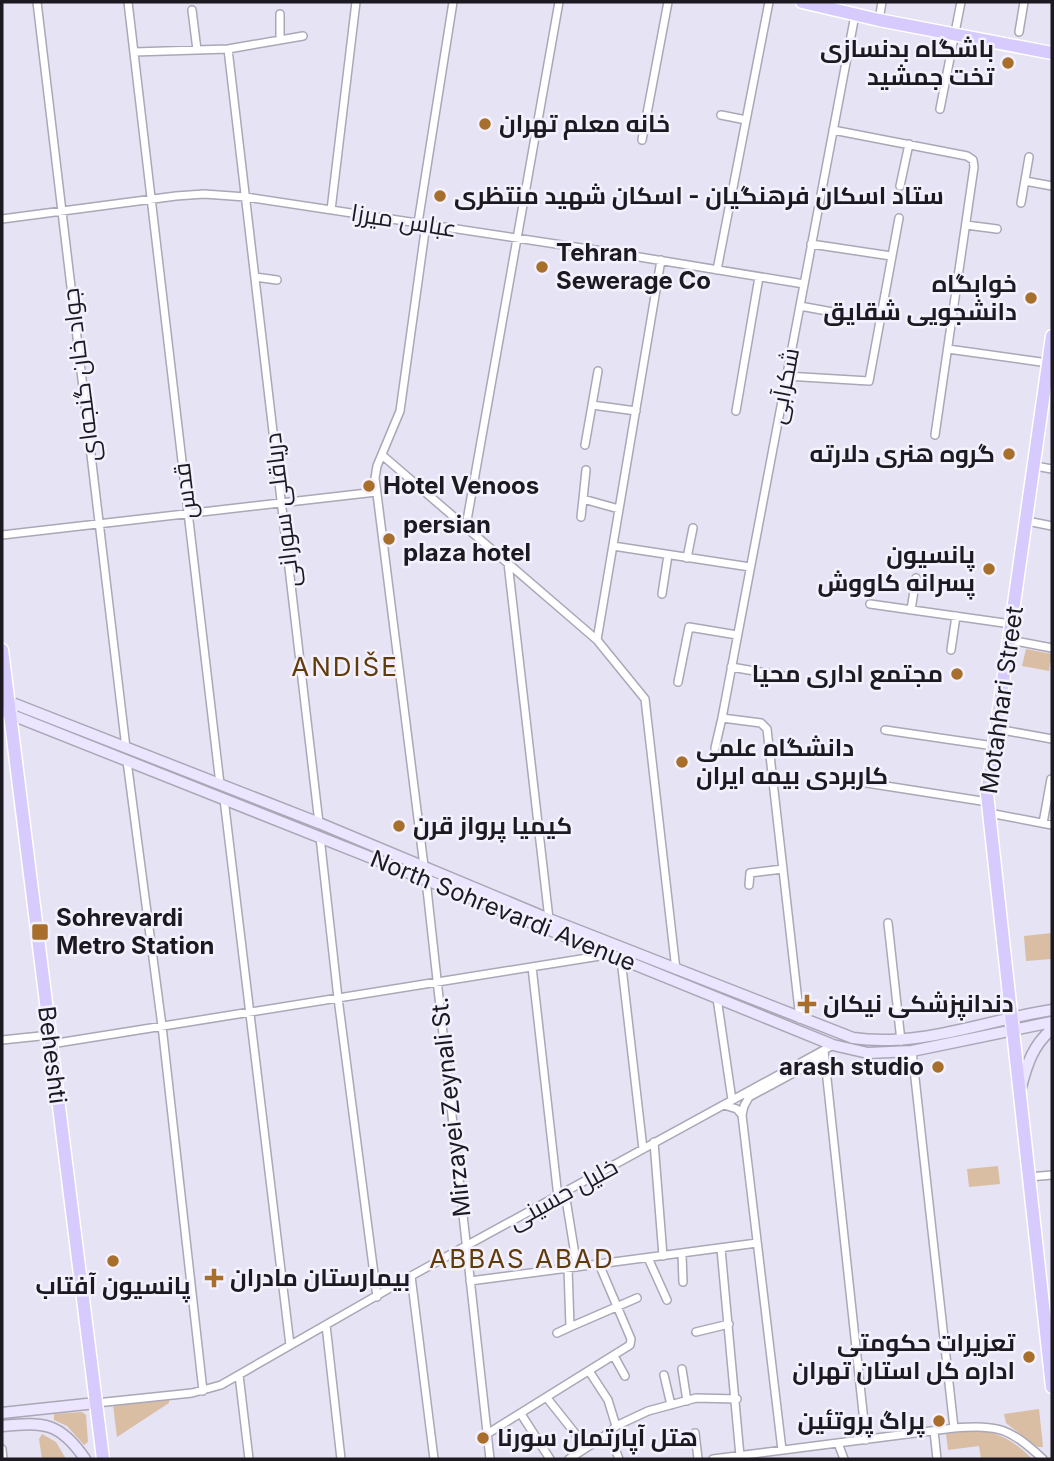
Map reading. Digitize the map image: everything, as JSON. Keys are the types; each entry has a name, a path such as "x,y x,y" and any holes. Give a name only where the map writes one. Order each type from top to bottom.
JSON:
{"main road":[{"path":"802,2 1052,54"},
{"name":"Motahhari Street","path":"1052,336 988,808 1008,1021 1020,1093 1052,1387"},
{"name":"Beheshti","path":"2,650 5,706 103,1459"},
{"name":"North Sohrevardi Avenue","path":"5,706 220,784 676,970 853,1038 901,1041 1008,1021"},
{"name":"North Sohrevardi Avenue","path":"5,706 127,761 717,998 827,1051 912,1051 1008,1021"},
{"path":"424,866 426,880"},
{"path":"1008,1021 1052,1010"},
{"path":"1008,1021 1052,1022"},
{"path":"1020,1093 1031,1054 1052,1029"},
{"path":"2,1413 96,1403"},
{"path":"2,1426 31,1423 52,1427 71,1440 85,1459"}],"street":[{"name":"جواد خان گنجه‌ای","path":"37,2 126,748"},
{"name":"قدس","path":"128,2 220,784"},
{"path":"331,210 356,2"},
{"path":"424,866 375,478 400,411 422,224 453,2"},
{"path":"466,526 559,2"},
{"path":"642,140 668,2"},
{"path":"717,270 769,2"},
{"path":"879,20 882,2"},
{"path":"940,109 961,2"},
{"path":"1019,33 1024,2"},
{"path":"192,10 197,50"},
{"path":"280,14 280,39"},
{"name":"شکرآبی","path":"715,748 855,15"},
{"path":"134,52 228,48 303,36"},
{"name":"دریاقلی سورانی","path":"228,48 319,823"},
{"path":"721,115 746,120"},
{"path":"833,130 967,156 973,160 935,435"},
{"path":"900,186 909,144"},
{"path":"1021,203 1029,157"},
{"path":"1025,181 1052,186"},
{"name":"عباس میرزا","path":"2,219 204,194 246,197 804,284"},
{"path":"786,376 869,381 899,218"},
{"path":"966,225 997,229"},
{"path":"811,244 891,256"},
{"path":"597,640 662,260"},
{"path":"255,277 277,280"},
{"path":"736,411 760,277"},
{"path":"800,306 838,313"},
{"path":"948,349 1050,365"},
{"path":"585,445 598,370"},
{"path":"592,405 636,411"},
{"path":"382,455 597,640 645,699 676,970"},
{"path":"1035,466 1052,469"},
{"path":"580,517 586,470"},
{"path":"2,536 376,492"},
{"path":"583,499 619,509"},
{"path":"1027,521 1052,526"},
{"path":"688,558 693,528"},
{"path":"613,546 750,567"},
{"path":"662,594 668,555"},
{"path":"508,562 549,919"},
{"path":"911,610 916,578"},
{"path":"870,604 1012,624"},
{"path":"951,650 956,616"},
{"path":"678,682 689,627 737,635"},
{"path":"1010,640 1052,648"},
{"path":"730,667 794,678"},
{"path":"722,718 761,723 768,733 800,1019"},
{"path":"997,729 1052,740"},
{"path":"886,730 995,746"},
{"path":"127,761 162,1026 203,1391"},
{"path":"1043,823 1051,779"},
{"path":"854,782 988,808 1052,825"},
{"path":"224,799 289,1345"},
{"path":"320,837 377,1297"},
{"path":"749,885 750,873 783,869"},
{"name":"Mirzayei Zeynali St.","path":"426,880 490,1459"},
{"path":"888,923 901,1041"},
{"path":"2,1040 50,1040 162,1026 608,955"},
{"path":"621,960 643,1149"},
{"path":"532,967 572,1268 570,1327"},
{"path":"717,998 728,1102 742,1115"},
{"path":"782,1450 742,1115 749,1097 827,1051 866,1440"},
{"name":"خلیل حسینی","path":"96,1403 203,1391 239,1375 411,1276 654,1142 827,1051"},
{"path":"912,1051 954,1428"},
{"path":"654,1142 663,1256"},
{"path":"1029,1177 1052,1175"},
{"path":"470,1281 757,1243"},
{"path":"722,1248 740,1456"},
{"path":"682,1254 683,1282"},
{"path":"648,1258 667,1300"},
{"path":"487,1434 614,1356 631,1342 599,1264"},
{"path":"411,1276 434,1459"},
{"path":"557,1333 637,1298"},
{"path":"696,1332 730,1324"},
{"path":"326,1325 341,1459"},
{"path":"614,1356 625,1376"},
{"path":"682,1369 687,1401"},
{"path":"589,1371 608,1400 616,1426"},
{"path":"239,1375 249,1459"},
{"path":"664,1375 671,1405"},
{"path":"547,1398 586,1447"},
{"path":"569,1459 616,1426 648,1411 696,1398 737,1399"},
{"path":"521,1415 550,1459"},
{"path":"713,1459 982,1426 1004,1430 1043,1459"},
{"path":"934,1431 937,1459"},
{"path":"609,1433 619,1459"},
{"path":"695,1433 698,1459"},
{"path":"838,1443 844,1459"},
{"path":"2,1449 3,1459"}],"shaded area":[{"path":"1026,649 1052,654 1049,671 1022,666"},
{"path":"1052,933 1052,959 1026,961 1024,936"},
{"path":"998,1166 1000,1184 969,1187 967,1169"},
{"path":"169,1400 169,1403 117,1437 113,1405"},
{"path":"1039,1409 1043,1447 1037,1447 1006,1423 1004,1414"},
{"path":"82,1412 86,1415 88,1442 84,1445 67,1426 54,1420 54,1414"},
{"path":"976,1430 1007,1439 1032,1459 981,1459 979,1446 948,1450 946,1434"},
{"path":"42,1434 56,1442 66,1459 42,1459 39,1439"}],"place":[{"name":"باشگاه بدنسازى تخت جمشيد","path":"1008,63"},
{"name":"خانه معلم تهران","path":"485,124"},
{"name":"ستاد اسکان فرهنگیان - اسکان شهید منتظری","path":"440,196"},
{"name":"Tehran Sewerage Co","path":"542,267"},
{"name":"خوابگاه دانشجویی شقایق","path":"1031,298"},
{"name":"گروه هنری دلارته","path":"1009,454"},
{"name":"Hotel Venoos","path":"369,486"},
{"name":"persian plaza hotel","path":"389,539"},
{"name":"پانسیون پسرانه کاووش","path":"989,569"},
{"name":"مجتمع اداری محیا","path":"957,674"},
{"name":"دانشگاه علمی کاربردی بیمه ایران","path":"682,762"},
{"name":"کیمیا پرواز قرن","path":"399,826"},
{"name":"Sohrevardi Metro Station","path":"40,932"},
{"name":"دندانپزشکی نیکان","path":"807,1004"},
{"name":"arash studio","path":"938,1067"},
{"name":"پانسیون آفتاب","path":"113,1261"},
{"name":"بیمارستان مادران","path":"214,1278"},
{"name":"تعزیرات حکومتی اداره کل استان تهران","path":"1029,1357"},
{"name":"پراگ پروتئین","path":"939,1421"},
{"name":"هتل آپارتمان سورنا","path":"483,1438"}],"district":[{"name":"ANDIŠE","path":"345,667"},
{"name":"ABBAS ABAD","path":"522,1259"}]}
